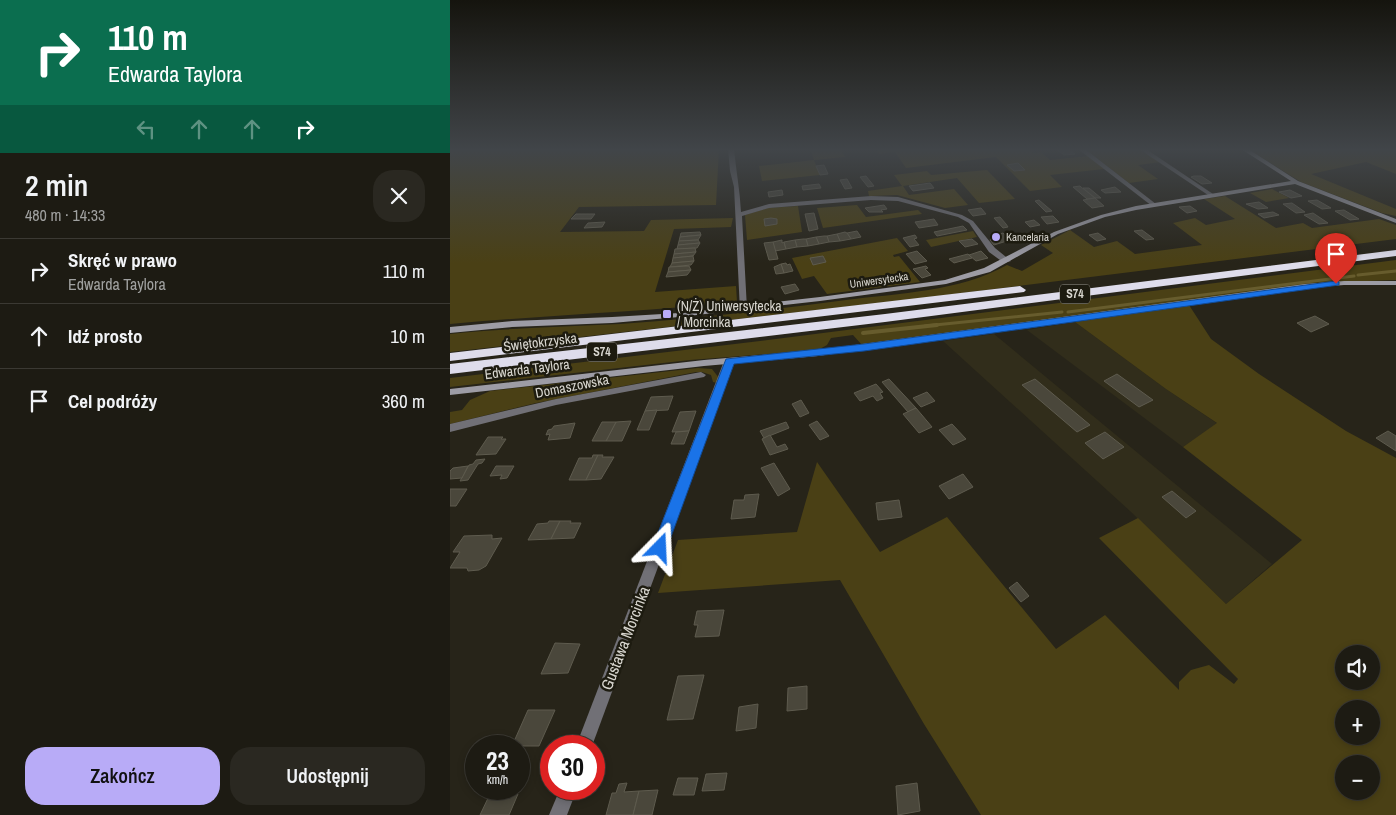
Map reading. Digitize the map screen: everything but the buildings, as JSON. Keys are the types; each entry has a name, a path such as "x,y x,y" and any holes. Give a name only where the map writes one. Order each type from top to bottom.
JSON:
{"highway":[{"name":"S74","path":"753,328 1396,244"},
{"name":"S74","path":"753,328 1396,253"},
{"name":"Świętokrzyska","path":"450,357 753,328"},
{"name":"Świętokrzyska","path":"450,369 753,328"}],"street":[{"path":"737,187 743,309"},
{"path":"1131,187 1154,205"},
{"path":"1199,187 1213,196"},
{"name":"Uniwersytecka","path":"450,330 512,324 612,320 743,309 946,282 975,275 1007,261 1055,234 1085,221 1154,205 1266,187"},
{"path":"1309,187 1396,221"},
{"path":"738,215 769,206 871,198 898,199 960,216 971,222 992,250 1007,261"},
{"name":"Edwarda Taylora","path":"450,392 864,348 1305,286 1344,283 1396,283"},
{"name":"Gustawa Morcinka","path":"588,735 729,361"},
{"name":"Domaszowska","path":"450,428 556,402 701,375"},
{"path":"558,815 564,800"}],"shaded area":[{"path":"450,187 717,187 716,205 579,207 560,232 644,231 651,220 733,218 731,227 674,229 655,292 736,286 737,302 450,324"},
{"path":"904,187 909,195 954,189 968,205 945,208 897,195 869,196 868,191"},
{"path":"965,187 1003,187 1015,199 979,203"},
{"path":"1026,187 1062,187 1030,191"},
{"path":"1314,187 1343,187 1396,209 1396,216 1382,213"},
{"path":"1272,189 1289,198 1266,202 1250,193"},
{"path":"1225,196 1276,228 1303,223 1312,228 1379,219 1396,225 1396,239 922,298 450,352 450,334 705,317 908,293 949,286 969,281 1007,265 1022,271 1053,253 1041,245 1070,230 1094,247 1117,241 1135,254 1202,245 1173,223 1195,218 1206,225 1235,219 1204,199"},
{"path":"857,205 866,217 918,210 922,214 823,228 817,208"},
{"path":"798,206 802,232 747,240 745,215 768,208"},
{"path":"973,231 977,237 931,247 926,240"},
{"path":"897,238 908,251 893,255 894,257 899,256 920,282 827,294 814,276 802,279 792,258"},
{"path":"1396,260 1396,280 1313,283 862,345 853,335 831,338 827,345 818,350 690,360 450,387 450,378 760,341"},
{"path":"1189,305 1211,339 1259,374 1346,431 1396,458 1396,815 981,815 924,724 840,580 658,593 678,540 797,532 817,462 880,552 947,517 1056,649 1105,615 1179,690 1179,682 1191,670 1209,665 1234,684 1238,679 1099,538 1138,518 1226,604 1302,540 1183,447 1217,423 1166,389 1075,322"},
{"path":"1075,322 1166,389 1218,424 1183,447 1027,330"},
{"path":"994,334 1272,564 1226,604 1130,511 943,341"},
{"path":"698,368 712,369 719,378 717,383 713,382 711,375 696,372 536,403 450,424 450,412 462,410 470,400 490,391"}],"waterway":[{"path":"1358,275 1396,271"},
{"path":"1068,312 1354,276"},
{"path":"925,326 1062,312"},
{"path":"863,333 937,325"}],"place":[{"name":"Kancelaria","path":"996,237"},
{"name":"(N/Ż) Uniwersytecka / Morcinka","path":"667,314"}],"route":[{"path":"660,548 722,385 729,361 798,356 864,348 1305,286 1336,284"}]}
